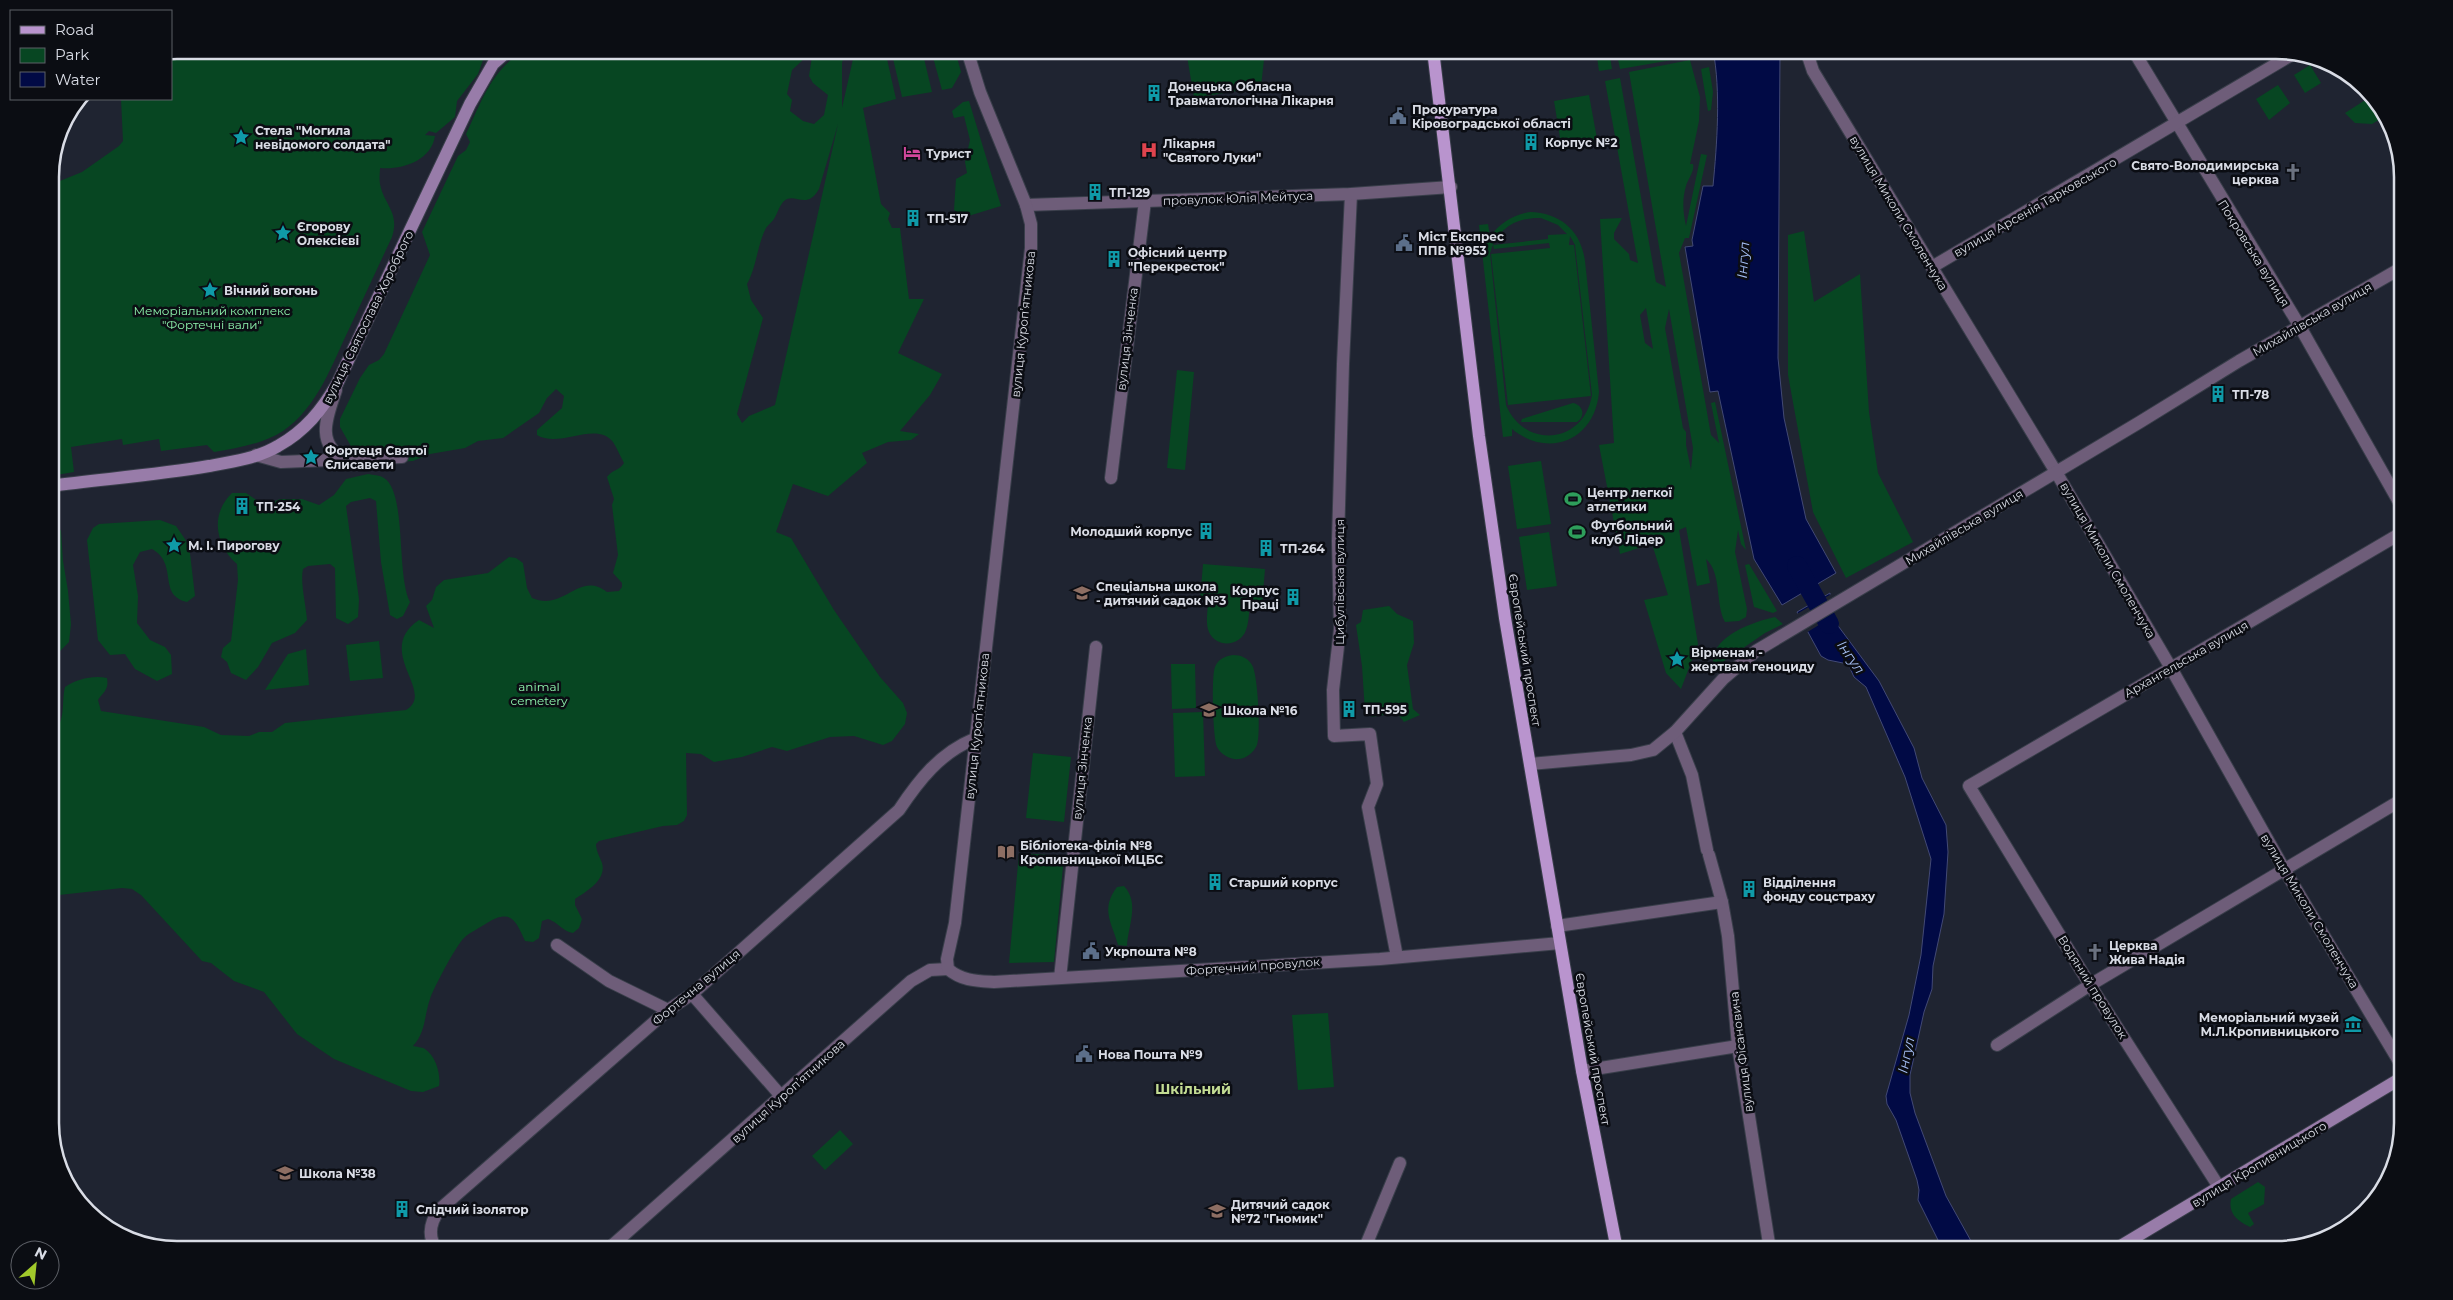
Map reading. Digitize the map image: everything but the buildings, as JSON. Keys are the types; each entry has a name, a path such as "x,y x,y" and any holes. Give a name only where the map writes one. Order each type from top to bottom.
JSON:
{"main road":[{"name":"вулиця Святослава Хороброго","path":"59,485 178,471 256,455 276,448 308,425 321,410 337,384 470,104 493,64 499,59"},
{"name":"Європейський проспект","path":"1435,59 1479,436 1506,618 1582,1071 1615,1241"},
{"name":"вулиця Кропивницького","path":"2129,1241 2394,1082"}],"street":[{"name":"вулиця Куропʼятникова","path":"617,1241 911,981 930,970 948,969 947,960 955,923 974,739 1031,248 1031,224 1026,206 980,92 970,59"},
{"name":"вулиця Миколи Смоленчука","path":"1813,59 1813,71 2056,472 2171,668 2284,869 2394,1053"},
{"name":"Покровська вулиця","path":"2138,59 2299,326 2394,493"},
{"name":"вулиця Арсенія Тарковського","path":"1932,267 2285,59"},
{"name":"провулок Юлія Мейтуса","path":"1026,206 1351,194 1451,187"},
{"name":"Цибулівська вулиця","path":"1351,194 1342,382 1338,541 1340,629 1333,690 1334,736 1370,734 1377,784 1368,806 1397,957"},
{"name":"вулиця Зінченка","path":"1111,478 1145,201"},
{"name":"Михайлівська вулиця","path":"1530,764 1648,753 1675,732 1739,664 1789,631 2299,326 2394,272"},
{"path":"337,384 327,418 326,442 333,453 345,460"},
{"path":"256,455 281,462 402,457"},
{"name":"Архангельська вулиця","path":"1970,786 2394,537"},
{"name":"вулиця Зінченка","path":"1060,978 1096,647"},
{"name":"вулиця Фісановича","path":"1675,732 1692,775 1708,852 1722,902 1728,936 1738,1046 1769,1241"},
{"name":"Фортечна вулиця","path":"434,1241 431,1224 440,1210 668,1010 692,994 899,810 922,776 956,746 974,739"},
{"name":"Водяний провулок","path":"1970,786 2090,985 2219,1187"},
{"path":"1997,1046 2090,985 2394,804"},
{"path":"1557,926 1722,902"},
{"name":"Фортечний провулок","path":"948,969 956,975 971,980 994,982 1397,957 1560,943"},
{"path":"557,944 609,980 668,1010"},
{"path":"692,994 782,1096"},
{"path":"1582,1071 1738,1046"},
{"path":"1368,1241 1400,1163"}],"green space":[{"name":"Меморіальний комплекс \"Фортечні вали\"","path":"172,59 484,59 478,74 457,101 455,117 436,133 429,131 425,135 435,136 428,152 422,158 406,165 380,168 380,184 393,215 394,228 392,237 323,384 306,410 295,421 283,431 267,439 250,445 214,452 207,445 161,451 159,439 123,445 122,439 71,447 74,472 59,474 59,181 82,172 119,146 123,141 121,100 172,100"},
{"name":"animal cemetery","path":"512,59 804,59 792,70 787,94 792,100 790,111 803,121 814,124 824,115 828,95 813,83 809,76 812,59 843,59 842,108 853,59 887,59 896,99 863,108 881,204 890,213 888,219 892,228 900,228 909,299 924,299 898,353 942,374 930,395 900,431 919,434 911,440 888,442 862,453 867,463 828,496 793,484 776,532 791,538 834,610 880,677 903,703 907,713 905,724 892,741 883,745 854,736 830,737 787,751 772,747 742,757 714,762 701,754 686,753 687,815 684,821 677,825 663,826 599,841 596,844 603,869 599,880 585,893 575,899 575,905 582,919 579,928 573,933 569,932 548,919 542,921 539,938 533,942 525,941 512,919 502,917 472,932 461,942 432,994 423,1029 413,1046 425,1049 432,1056 438,1071 439,1086 423,1092 411,1091 334,1059 297,1034 264,992 234,981 211,963 202,961 141,895 132,889 122,888 59,895 59,725 65,687 91,677 107,678 107,688 98,700 101,711 204,727 221,735 249,736 259,732 272,732 285,723 406,710 414,702 415,693 403,657 402,645 407,632 419,620 434,628 426,606 432,600 436,587 444,580 488,573 509,557 516,558 523,563 527,588 532,598 544,601 554,600 579,588 588,586 597,587 607,592 619,591 622,587 622,583 613,573 618,555 612,505 614,499 607,477 624,463 613,442 606,436 588,434 556,439 537,435 537,430 562,408 564,396 556,389 547,398 539,413 503,438 478,441 465,448 430,454 413,461 397,462 362,455 352,448 340,427 340,419 360,378 369,365 379,360 384,354 430,255 422,232 458,156 466,150 470,142 466,134 477,110 489,86 505,65","holes":["838,124 775,405 749,416 742,423 737,414 763,318 751,300 747,284 766,228 774,219 783,202 791,198 809,199 819,189"]},
{"path":"893,59 924,59 932,92 902,97"},
{"path":"933,59 957,59 961,72 952,88 942,90"},
{"path":"1188,59 1264,59 1261,87 1194,98"},
{"path":"1597,59 1610,59 1612,69 1599,71"},
{"path":"1618,59 1678,59 1620,69"},
{"path":"1690,60 1700,97 1699,121 1690,164 1693,164 1693,169 1684,196 1686,226 1701,154 1707,155 1689,238 1685,238 1679,253 1711,435 1719,443 1711,403 1715,402 1746,550 1741,544 1738,530 1735,552 1747,609 1746,617 1739,621 1725,622 1711,565 1706,559 1710,583 1697,586 1686,527 1679,530 1698,644 1681,689 1666,673 1644,600 1668,595 1652,544 1620,554 1599,445 1614,443 1600,219 1622,218 1614,233 1614,239 1629,254 1630,260 1638,263 1605,81 1620,78 1656,282 1666,287 1629,72","holes":["1646,308 1653,349 1645,343 1640,315","1669,309 1693,448 1691,470 1686,445 1686,432 1683,428 1665,328"]},
{"path":"2310,65 2321,83 2305,93 2294,75"},
{"path":"1709,67 1713,92 1711,110 1708,111 1701,69"},
{"path":"2278,85 2290,103 2269,120 2256,99"},
{"path":"1589,95 1598,144 1562,150 1554,101"},
{"path":"2366,100 2379,120 2372,124 2355,123 2345,113"},
{"path":"969,101 1001,206 965,217 954,210 956,179 967,173 965,162 970,140 964,116 954,118 952,111 963,102"},
{"path":"1530,212 1551,216 1568,226 1579,241 1585,261 1599,392 1596,409 1589,422 1579,433 1568,440 1555,443 1541,443 1526,438 1512,429 1512,436 1503,437 1479,225 1488,224 1490,236 1507,220","holes":["1532,218 1541,218 1558,225 1567,234 1548,235 1548,239 1493,245 1497,237 1509,226","1570,236 1575,245 1592,395 1587,411 1578,424 1566,432 1553,435 1539,435 1526,429 1515,420 1506,405 1490,253 1493,245 1494,249 1549,243 1550,248 1491,254 1508,405 1591,396 1574,245 1569,245"]},
{"path":"1804,231 1814,302 1860,274 1869,412 1878,473 1913,542 1846,578 1813,512 1788,375 1788,235"},
{"path":"1177,370 1194,372 1185,470 1167,468"},
{"path":"1573,403 1579,406 1582,411 1582,417 1577,422 1521,422 1522,419"},
{"path":"1541,461 1551,524 1517,529 1508,466"},
{"path":"368,474 384,478 391,486 396,499 403,573 410,602 403,616 397,619 390,615 381,562 376,501 370,498 351,502 346,506 359,599 358,617 348,624 336,618 335,568 330,564 308,566 303,569 302,574 307,620 295,633 272,643 258,667 246,680 231,673 227,662 221,657 223,648 231,641 238,580 237,564 224,548 218,529 220,510 225,501 232,493 246,493 258,501 270,503 280,499 302,499 319,505 334,495 346,479"},
{"path":"160,520 176,526 189,545 195,596 187,602 178,598 170,586 165,563 160,555 152,549 140,552 133,565 138,596 137,623 150,640 165,647 171,655 172,674 157,681 135,669 125,654 110,655 98,640 87,540 93,528 99,524"},
{"path":"59,527 61,531 71,624 69,642 59,652"},
{"path":"1549,532 1557,586 1527,590 1519,537"},
{"path":"1203,564 1265,569 1262,604 1250,603 1246,630 1239,640 1222,643 1212,637 1209,632 1207,621 1208,601 1200,600"},
{"path":"1749,564 1777,611 1773,613 1754,607 1745,565"},
{"path":"1389,606 1397,614 1413,621 1414,643 1407,665 1413,709 1420,715 1404,722 1397,713 1372,717 1365,712 1362,666 1356,625 1361,622 1363,610"},
{"path":"1775,617 1783,624 1765,633 1714,668 1713,657 1717,648 1724,640 1743,627"},
{"path":"379,641 383,678 350,681 346,645"},
{"path":"306,649 309,685 265,690 288,654"},
{"path":"1233,655 1244,657 1252,665 1256,680 1258,705 1259,730 1257,745 1250,754 1239,759 1226,756 1217,747 1214,720 1213,682 1215,667 1222,658"},
{"path":"1171,664 1195,664 1196,708 1172,709"},
{"path":"1203,712 1205,776 1175,777 1173,713"},
{"path":"1033,753 1071,757 1064,822 1026,818"},
{"path":"1019,853 1064,856 1054,962 1009,963"},
{"path":"1124,886 1129,893 1132,907 1127,946 1118,945 1108,909 1109,902 1117,887"},
{"path":"1328,1013 1334,1087 1298,1090 1292,1015"},
{"path":"840,1130 853,1144 825,1170 812,1156"},
{"path":"2258,1182 2265,1187 2264,1204 2248,1213 2254,1224 2250,1227 2235,1216 2230,1204 2231,1199"}],"water":[{"path":"1714,59 1780,59 1778,358 1784,418 1806,519 1836,573 1782,605 1754,559 1718,391 1710,392 1685,247 1693,246 1692,240 1703,186 1713,186 1718,100"},
{"path":"1830,593 1833,619 1879,681 1914,748 1922,778 1946,825 1948,852 1944,914 1933,966 1932,989 1924,1012 1910,1075 1910,1093 1915,1113 1946,1196 1971,1241 1938,1241 1918,1200 1917,1180 1896,1120 1887,1104 1886,1096 1909,1015 1921,955 1931,859 1905,777 1866,687 1854,677 1848,664 1828,660 1821,656 1797,612"}],"pier":[{"path":"1833,593 1835,615 1806,633 1795,615"}],"waterway":[{"name":"Інгул","path":"1797,566 1829,624"}],"place":[{"name":"Донецька Обласна Травматологічна Лікарня","path":"1154,93"},
{"name":"Прокуратура Кіровоградської області","path":"1398,116"},
{"name":"Стела \"Могила невідомого солдата\"","path":"241,137"},
{"name":"Корпус №2","path":"1531,142"},
{"name":"Лікарня \"Святого Луки\"","path":"1149,150"},
{"name":"Турист","path":"912,153"},
{"name":"Свято-Володимирська церква","path":"2293,172"},
{"name":"ТП-129","path":"1095,192"},
{"name":"ТП-517","path":"913,218"},
{"name":"Єгорову Олексієві","path":"283,233"},
{"name":"Міст Експрес ППВ №953","path":"1404,243"},
{"name":"Офісний центр \"Перекресток\"","path":"1114,259"},
{"name":"Вічний вогонь","path":"210,290"},
{"name":"ТП-78","path":"2218,394"},
{"name":"Фортеця Святої Єлисавети","path":"311,457"},
{"name":"Центр легкої атлетики","path":"1573,499"},
{"name":"ТП-254","path":"242,506"},
{"name":"Молодший корпус","path":"1206,531"},
{"name":"Футбольний клуб Лідер","path":"1577,532"},
{"name":"М. І. Пирогову","path":"174,545"},
{"name":"ТП-264","path":"1266,548"},
{"name":"Спеціальна школа - дитячий садок №3","path":"1082,593"},
{"name":"Корпус Праці","path":"1293,597"},
{"name":"Вірменам - жертвам геноциду","path":"1677,659"},
{"name":"ТП-595","path":"1349,709"},
{"name":"Школа №16","path":"1209,710"},
{"name":"Бібліотека-філія №8 Кропивницької МЦБС","path":"1006,852"},
{"name":"Старший корпус","path":"1215,882"},
{"name":"Відділення фонду соцстраху","path":"1749,889"},
{"name":"Укрпошта №8","path":"1091,951"},
{"name":"Церква Жива Надія","path":"2095,952"},
{"name":"Меморіальний музей М.Л.Кропивницького","path":"2353,1024"},
{"name":"Нова Пошта №9","path":"1084,1054"},
{"name":"Школа №38","path":"285,1173"},
{"name":"Слідчий ізолятор","path":"402,1209"},
{"name":"Дитячий садок №72 \"Гномик\"","path":"1217,1211"}],"district":[{"name":"Шкільний","path":"1193,1089"}]}
